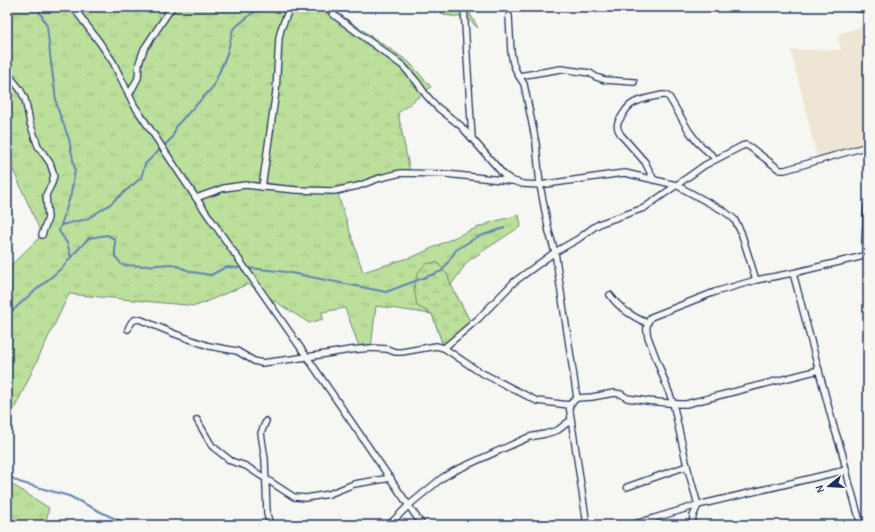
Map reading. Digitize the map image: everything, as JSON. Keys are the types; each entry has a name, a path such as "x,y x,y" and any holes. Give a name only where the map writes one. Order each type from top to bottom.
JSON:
{"street":[{"path":"73,7 113,62 134,105 196,198 391,478 422,525"},
{"path":"129,95 138,78 139,63 144,49 172,7"},
{"path":"262,186 276,91 279,38 290,7"},
{"path":"328,7 334,15 403,66 437,107 461,126 504,175 513,181"},
{"path":"464,7 472,139"},
{"path":"849,7 868,10"},
{"path":"509,16 513,64 524,84 536,143 540,184 549,232 555,252 577,398"},
{"path":"519,76 561,69 590,73 605,80 634,82"},
{"path":"7,73 20,89 25,99 30,123 38,146 50,163 54,175 46,195 48,218 42,235"},
{"path":"654,180 645,162 618,131 617,122 628,107 636,101 662,95 669,97 695,140 716,159"},
{"path":"444,348 478,319 514,282 555,252 578,240 601,223 644,208 705,164 742,146 746,145 750,147 780,170 785,170 868,146"},
{"path":"196,198 224,188 245,185 296,190 334,191 358,186 401,172 446,174 513,181 523,184 540,184 625,173 676,185 724,210 734,218 741,232 756,280"},
{"path":"692,525 693,516 698,505 687,466 673,403 648,337 646,329 647,323 651,317 715,292 756,280 867,256 865,241 867,207"},
{"path":"793,273 861,525"},
{"path":"610,295 614,302 635,318 647,323"},
{"path":"128,329 134,320 139,319 209,346 237,351 254,361 262,362 350,350 372,348 402,352 436,346 444,348 478,371 537,401 569,405 577,398 614,393 621,394 628,398 647,401 686,404 819,370"},
{"path":"569,405 588,525"},
{"path":"197,420 212,446 231,461 246,466 294,498 306,498 329,494 354,484 391,478"},
{"path":"389,525 409,505 442,478 454,471 529,437 558,430 571,420"},
{"path":"266,421 261,433 265,458 267,514 270,525"},
{"path":"627,487 687,466"},
{"path":"631,525 698,505 846,470"}],"shaded area":[{"path":"868,25 868,141 817,157 791,50 841,50 838,34"}],"green space":[{"path":"7,7 329,7 409,62 431,87 398,113 410,172 338,195 363,272 415,256 464,233 492,222 519,215 521,226 468,261 451,285 472,325 444,348 432,314 376,306 371,348 360,349 345,308 322,312 323,319 309,323 248,284 196,306 69,294 7,424 7,269 42,235 7,156"},
{"path":"435,7 466,7 478,28 467,18 444,15"},
{"path":"437,262 448,276 451,285 472,325 444,348 432,314 417,306 414,288 417,274 425,264"},
{"path":"7,481 49,508 45,525 7,525"}],"waterway":[{"path":"37,7 47,26 57,107 69,139 75,170 71,194 61,225"},
{"path":"7,316 63,267 71,257 67,243 59,231 61,225 87,219 109,205 141,178 145,164 172,138 177,125 213,87 227,54 233,29 260,7"},
{"path":"71,257 89,238 107,235 115,239 115,256 122,265 143,266 172,264 192,272 211,275 226,267 260,269 286,272 386,292 442,271 456,250 477,237 504,228"},
{"path":"7,475 19,482 69,496 109,516 133,525"}]}
